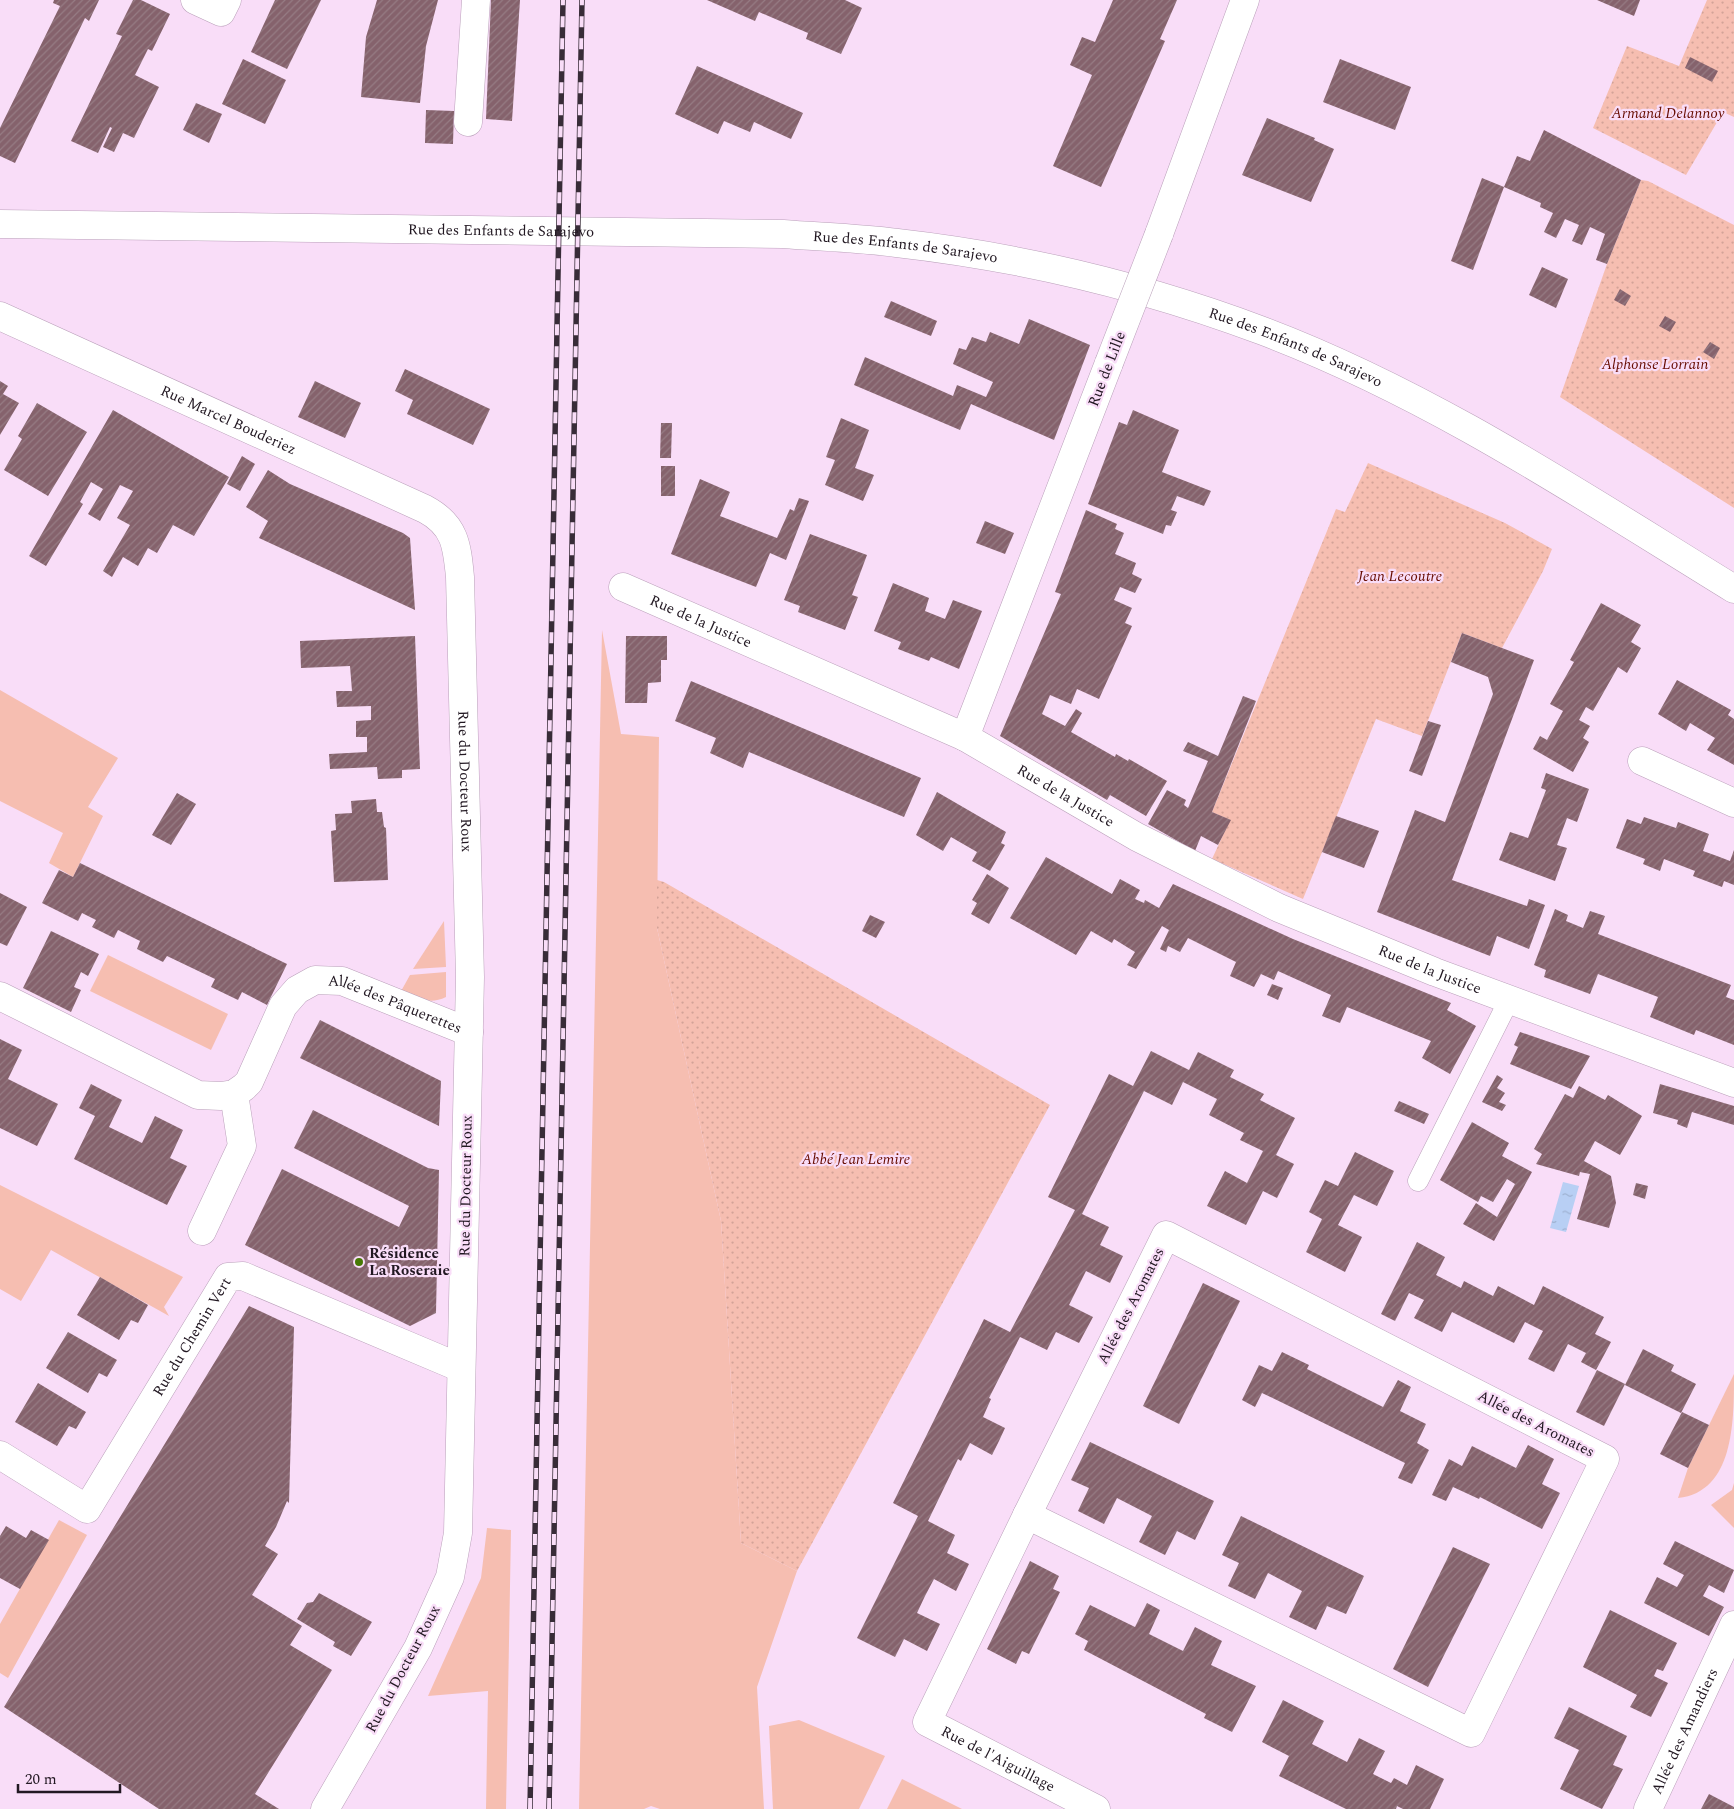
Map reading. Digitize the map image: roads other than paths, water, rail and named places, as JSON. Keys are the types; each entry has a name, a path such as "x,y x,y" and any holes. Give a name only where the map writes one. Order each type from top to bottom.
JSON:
{"street":[{"path":"194,0 221,12 227,0"},
{"path":"468,122 476,0"},
{"name":"Rue de Lille","path":"965,737 1159,234 1245,0"},
{"name":"Rue des Enfants de Sarajevo","path":"0,224 784,234 894,242 994,257 1132,288 1204,310 1265,332 1331,360 1487,438 1567,484 1734,589"},
{"name":"Rue Marcel Bouderiez","path":"0,316 425,508 436,515 451,532"},
{"name":"Rue du Docteur Roux","path":"325,1809 418,1648 450,1577 458,1533 470,977 460,577 456,545 451,532"},
{"name":"Rue de la Justice","path":"623,587 965,737 1077,804 1212,876 1353,940 1734,1083"},
{"path":"1642,761 1734,803"},
{"name":"Allée des Pâquerettes","path":"234,1094 249,1082 284,1006 297,990 315,980 342,981 470,1032"},
{"path":"0,996 198,1095 209,1097 234,1094 242,1146 202,1231"},
{"name":"Allée des Aromates","path":"927,1722 1027,1514 1166,1234 1605,1459 1471,1733 1027,1514"},
{"name":"Rue du Chemin Vert","path":"0,1456 87,1509 228,1277 243,1276 461,1368"},
{"name":"Allée des Amandiers","path":"1648,1809 1734,1625"},
{"name":"Rue de l'Aiguillage","path":"927,1722 1096,1809"}],"lane":[{"path":"1418,1181 1509,1000"}],"water":[{"path":"1563,1182 1579,1186 1566,1232 1550,1228"}],"railway":[{"path":"530,1809 563,0"},
{"path":"549,1809 582,0"}],"place":[{"name":"Résidence La Roseraie","path":"359,1262"}],"park label":[{"name":"Armand Delannoy","path":"1668,113"},
{"name":"Alphonse Lorrain","path":"1655,364"},
{"name":"Jean Lecoutre","path":"1400,576"},
{"name":"Abbé Jean Lemire","path":"856,1159"}]}
